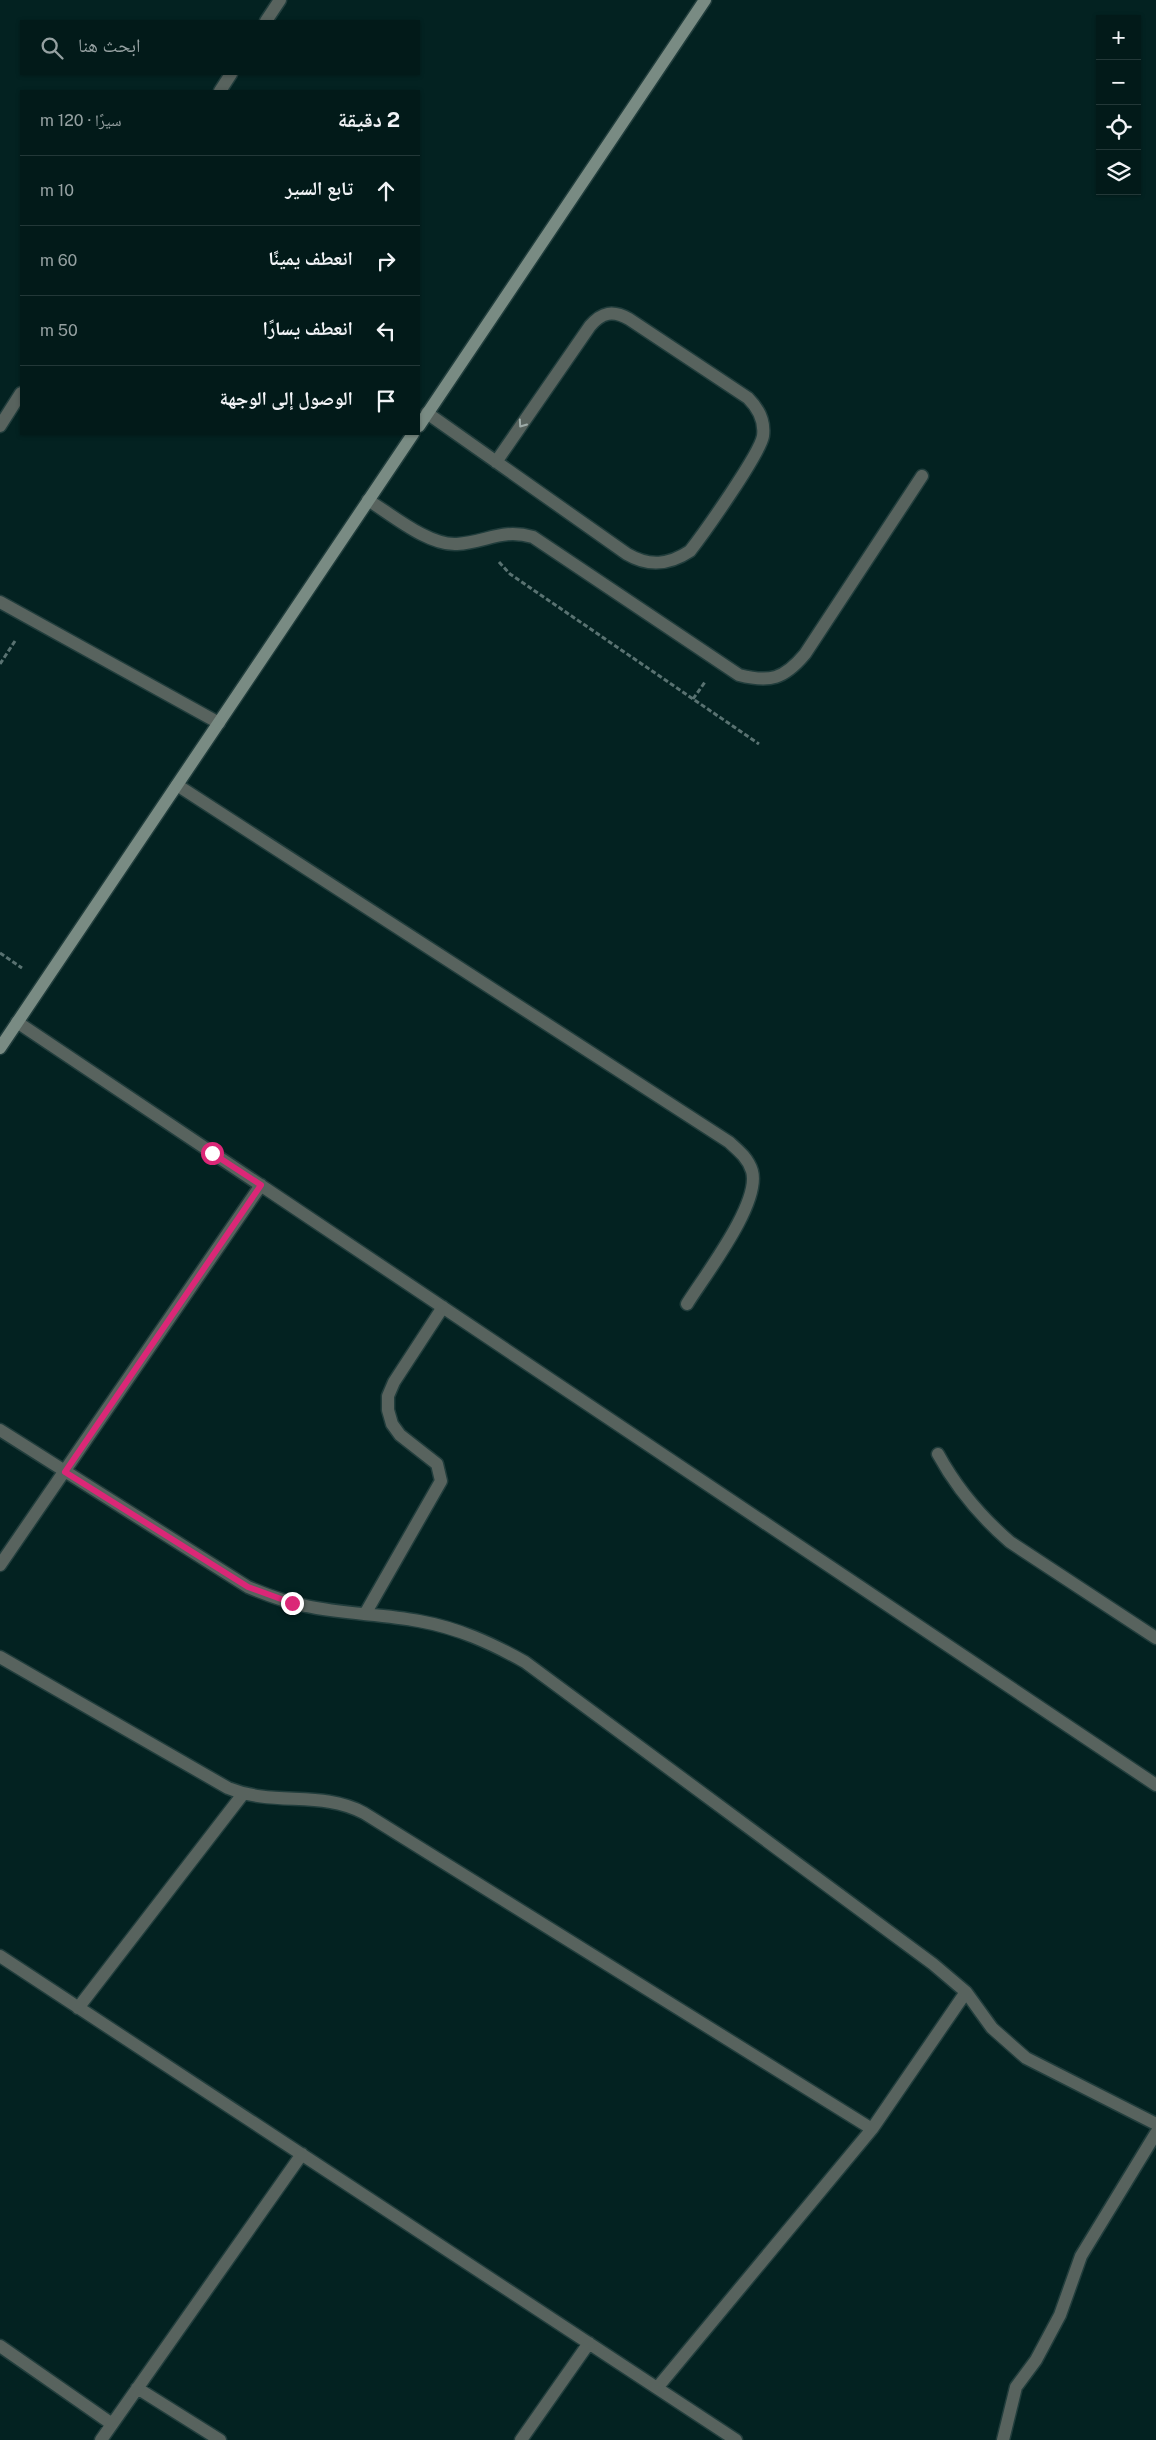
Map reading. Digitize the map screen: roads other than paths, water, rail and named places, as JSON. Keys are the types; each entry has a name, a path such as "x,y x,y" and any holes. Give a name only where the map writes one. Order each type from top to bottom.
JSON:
{"street":[{"path":"267,20 280,0"},
{"path":"420,424 705,0"},
{"path":"221,90 230,75"},
{"path":"427,413 496,462 627,554 639,561 666,563 690,551 759,447 763,437 761,415 748,398 619,314 607,313 597,318 496,462"},
{"path":"0,426 20,395"},
{"path":"0,1048 412,435"},
{"path":"368,500 430,539 444,544 458,544 495,535 520,534 533,537 739,675 757,680 776,678 793,669 805,654 922,476"},
{"path":"0,602 219,723"},
{"path":"177,785 744,1154 752,1172 753,1181 753,1191 747,1209 688,1304"},
{"path":"17,1022 1156,1785"},
{"path":"0,1565 261,1185"},
{"path":"365,1614 441,1481 437,1464 400,1435 392,1424 388,1410 388,1396 394,1382 443,1307"},
{"path":"0,1430 248,1587 277,1599 307,1607 418,1621 446,1627 474,1636 525,1662 933,1964 966,1992 992,2028 1026,2058 1156,2124"},
{"path":"938,1454 952,1480 969,1502 1010,1542 1156,1638"},
{"path":"0,1657 220,1783 243,1794 276,1800 337,1802 364,1813 872,2129"},
{"path":"78,2008 243,1794"},
{"path":"0,1956 736,2440"},
{"path":"658,2388 872,2129 966,1992"},
{"path":"1004,2440 1016,2387 1036,2360 1060,2314 1082,2256 1156,2133"},
{"path":"101,2440 302,2154"},
{"path":"520,2440 589,2343"},
{"path":"0,2346 112,2424"},
{"path":"137,2388 220,2440"}]}
